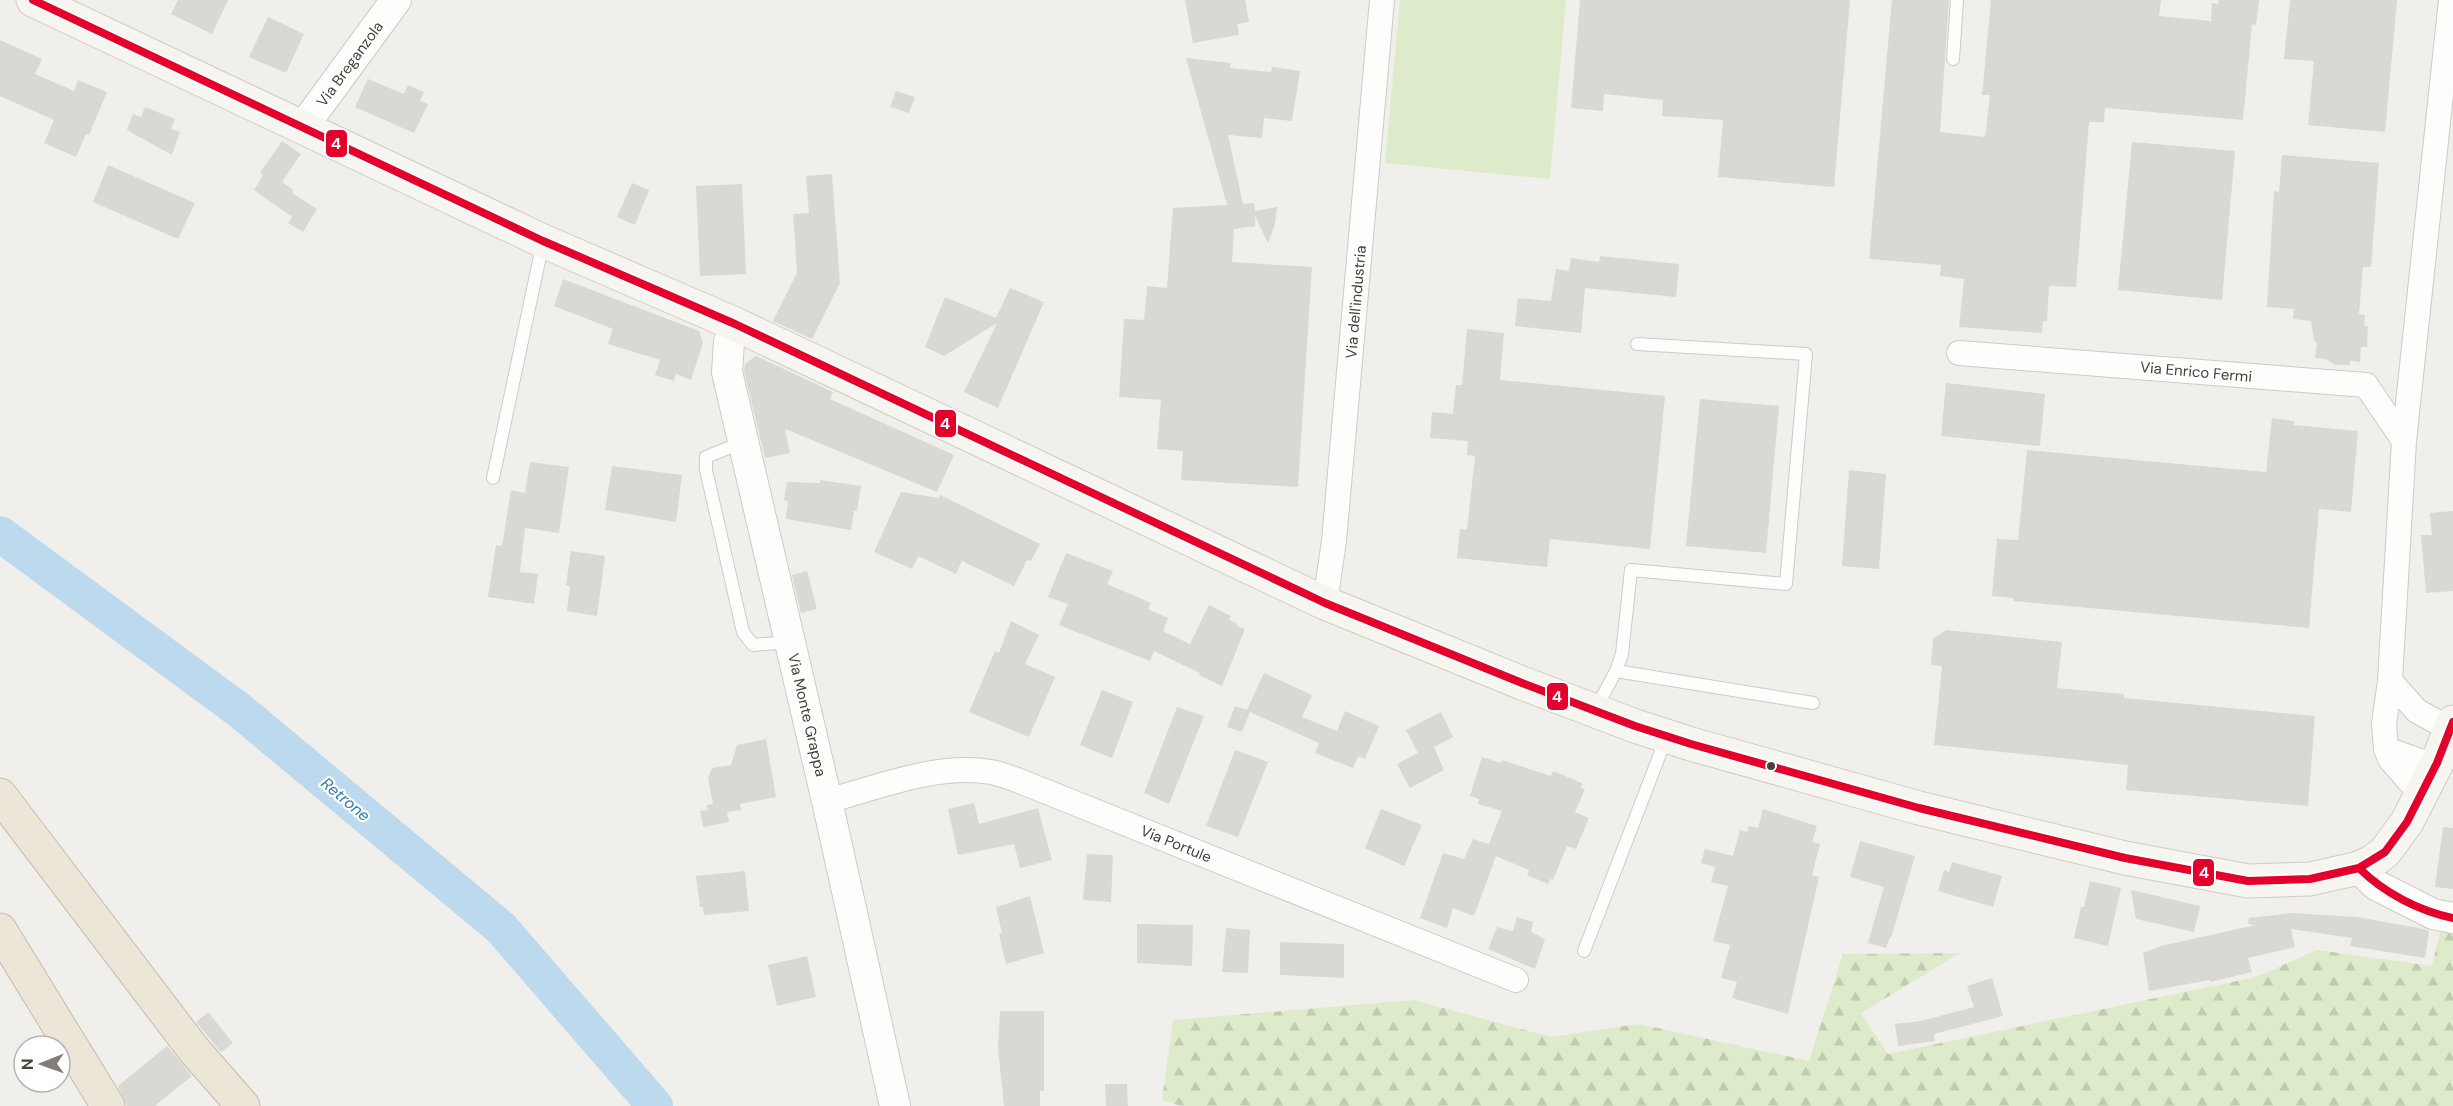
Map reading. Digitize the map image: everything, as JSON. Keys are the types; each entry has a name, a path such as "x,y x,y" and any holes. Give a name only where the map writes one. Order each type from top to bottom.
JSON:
{"highway":[{"path":"0,795 194,1050 243,1106"},
{"path":"0,930 108,1106"}],"main road":[{"path":"33,0 543,241 735,324 1325,603 1595,711 1667,736 1919,808 2126,858 2248,881 2310,879 2372,860 2407,822 2430,777 2451,726"}],"street":[{"name":"Via Breganzola","path":"303,127 396,0"},
{"name":"Via dell'industria","path":"1325,603 1334,541 1382,0"},
{"path":"2430,777 2409,781 2390,759 2386,749 2384,724 2390,681 2404,441 2451,0"},
{"name":"Via Monte Grappa","path":"735,324 729,342 727,372 895,1106"},
{"name":"Via Enrico Fermi","path":"1959,353 2366,385 2404,441"},
{"path":"2390,681 2417,711 2451,726"},
{"name":"Via Portule","path":"827,801 927,774 967,770 992,772 1516,980"},
{"path":"2372,860 2393,869 2420,904 2443,916"}],"lane":[{"path":"1953,59 1957,0"},
{"path":"494,478 543,241"},
{"path":"1595,711 1616,671 1622,654 1631,570 1786,584 1806,354 1636,344"},
{"path":"743,442 706,457 706,470 743,632 753,645 790,642"},
{"path":"1616,671 1813,703"},
{"path":"1584,951 1667,736"}],"green space":[{"path":"1400,0 1566,0 1550,179 1385,163"},
{"path":"2442,924 2453,926 2453,1106 1181,1106 1162,1100 1173,1020 1414,1000 1551,1037 1639,1024 1809,1061 1843,954 1960,953 1861,1013 1888,1054 2256,977 2317,950 2432,966"}],"building":[{"path":"178,0 228,0 212,34 171,14"},
{"path":"1185,0 1245,0 1249,22 1237,24 1239,35 1193,43"},
{"path":"1580,0 1850,0 1834,187 1718,177 1723,120 1662,116 1663,100 1604,94 1603,111 1571,108"},
{"path":"1892,0 1949,0 1940,132 1985,137 1990,95 1982,95 1991,0 2161,0 2159,16 2211,21 2212,3 2218,4 2219,0 2259,0 2256,25 2252,24 2243,120 2105,108 2104,122 2089,122 2076,287 2049,286 2047,321 2043,321 2042,333 1959,327 1964,279 1940,276 1941,265 1869,259"},
{"path":"2290,0 2397,0 2385,132 2308,125 2314,61 2284,59"},
{"path":"268,17 304,34 286,73 249,57"},
{"path":"0,40 42,59 35,74 74,91 78,80 107,92 89,135 86,134 76,157 44,143 54,120 0,96"},
{"path":"1186,58 1231,63 1230,68 1271,72 1272,67 1300,71 1292,121 1264,118 1262,138 1228,135 1243,204 1254,203 1255,211 1277,207 1275,224 1268,243 1255,216 1255,226 1234,229 1232,262 1312,267 1298,487 1181,480 1183,451 1157,449 1161,400 1119,397 1124,319 1144,320 1147,286 1167,288 1173,208 1227,205"},
{"path":"368,79 404,94 408,85 424,92 420,101 428,104 414,133 355,107"},
{"path":"896,91 915,97 909,113 890,107"},
{"path":"145,107 175,119 171,129 180,132 172,155 127,130 133,114 141,117"},
{"path":"282,141 301,154 282,182 293,190 292,193 317,209 303,232 288,223 292,217 254,190 263,175 260,173"},
{"path":"2132,142 2235,151 2222,300 2118,290"},
{"path":"2282,155 2379,163 2371,267 2363,267 2359,314 2365,315 2364,326 2368,326 2367,347 2361,347 2360,362 2350,361 2350,365 2335,365 2326,359 2315,358 2317,344 2314,340 2311,321 2293,319 2294,309 2267,307 2274,191 2279,192"},
{"path":"108,165 195,203 178,239 93,202"},
{"path":"832,174 840,283 812,339 773,321 797,273 793,214 809,213 806,176"},
{"path":"632,183 649,190 635,225 617,217"},
{"path":"742,184 746,274 700,276 696,186"},
{"path":"1600,256 1679,264 1676,297 1585,288 1581,333 1515,326 1518,298 1551,301 1556,269 1569,271 1571,258 1599,262"},
{"path":"563,279 699,331 703,343 691,380 676,374 674,381 655,375 660,360 608,344 613,329 554,306"},
{"path":"1010,288 1044,302 998,408 964,392 997,323 944,356 925,347 945,297 996,318"},
{"path":"1467,329 1504,333 1500,380 1665,396 1650,549 1550,539 1547,567 1457,558 1460,529 1467,530 1475,456 1467,455 1468,441 1430,438 1432,412 1453,414 1456,385 1462,385"},
{"path":"756,356 833,392 830,399 954,455 937,492 785,429 790,453 765,458 744,371 745,364"},
{"path":"1946,383 2045,394 2040,446 1941,436"},
{"path":"1700,399 1779,406 1766,553 1686,546"},
{"path":"2272,418 2294,421 2294,425 2358,431 2351,512 2319,509 2309,628 2013,601 2013,598 1992,596 1997,539 2018,540 2027,450 2266,472"},
{"path":"530,462 569,467 559,533 525,528 520,572 538,574 534,604 488,597 496,545 502,546 511,490 525,493"},
{"path":"612,466 682,475 676,522 605,510"},
{"path":"1849,470 1886,474 1879,569 1842,566"},
{"path":"820,480 861,486 851,530 786,519 788,501 784,500 787,482 820,483"},
{"path":"901,492 939,498 940,495 1040,544 1031,561 1027,560 1014,586 962,561 956,574 918,556 912,569 874,552"},
{"path":"2453,511 2453,591 2426,593 2421,535 2432,535 2430,513"},
{"path":"571,551 605,556 597,616 567,611 570,586 566,585"},
{"path":"1066,553 1113,571 1107,584 1151,603 1148,609 1168,618 1163,631 1190,644 1209,605 1231,616 1229,620 1245,629 1222,686 1154,651 1150,661 1059,625 1068,604 1048,597"},
{"path":"807,571 817,609 801,613 792,575"},
{"path":"1011,621 1039,635 1025,664 1055,677 1029,737 969,712 995,651 999,653"},
{"path":"1946,630 2062,642 2057,688 2124,694 2124,698 2315,716 2308,806 2126,790 2128,765 1934,745 1942,666 1931,665 1933,639"},
{"path":"1264,673 1312,695 1302,717 1337,731 1345,711 1379,726 1365,759 1358,756 1353,768 1315,753 1319,743 1250,712 1242,732 1227,727 1235,706 1247,710"},
{"path":"1102,690 1133,702 1112,758 1080,745"},
{"path":"1177,707 1204,716 1169,804 1144,793"},
{"path":"1441,712 1453,737 1434,747 1444,770 1410,788 1397,764 1418,753 1406,730"},
{"path":"766,739 776,797 740,804 741,810 727,812 729,822 703,827 700,811 708,810 707,805 713,804 708,778 712,768 731,765 737,745"},
{"path":"1235,750 1268,762 1238,837 1206,826"},
{"path":"1482,757 1501,763 1502,760 1551,776 1553,771 1582,783 1581,788 1585,789 1575,812 1589,818 1576,849 1567,846 1553,880 1550,879 1548,884 1527,875 1529,870 1496,856 1474,916 1453,908 1447,928 1420,918 1443,853 1464,859 1473,839 1489,844 1502,811 1478,804 1479,799 1470,796"},
{"path":"974,803 979,824 1038,808 1052,860 1020,868 1014,844 958,855 948,809"},
{"path":"1381,809 1422,825 1404,866 1365,848"},
{"path":"1763,809 1817,826 1812,842 1820,844 1812,875 1819,877 1788,1014 1732,998 1737,982 1721,978 1730,945 1713,941 1728,886 1711,882 1715,867 1701,863 1705,849 1733,856 1740,830 1747,832 1749,826 1758,828"},
{"path":"2443,827 2453,828 2453,889 2435,887"},
{"path":"1860,841 1915,856 1886,948 1868,943 1884,887 1850,877"},
{"path":"1087,854 1113,855 1111,902 1083,900"},
{"path":"1952,862 2002,876 1993,907 1938,891 1944,870 1949,872"},
{"path":"745,871 749,911 704,915 703,907 700,907 696,876"},
{"path":"2090,881 2121,888 2108,946 2074,938"},
{"path":"2131,890 2200,906 2194,932 2136,919"},
{"path":"1030,896 1044,953 1006,964 996,907"},
{"path":"2292,913 2357,917 2424,929 2429,931 2425,958 2350,946 2352,938 2291,929 2295,947 2248,958 2252,972 2211,982 2210,980 2149,991 2143,953 2161,946 2256,925 2248,924 2249,918"},
{"path":"1517,917 1533,922 1531,932 1545,939 1535,969 1488,949 1497,927 1513,931"},
{"path":"1137,924 1193,925 1192,966 1137,963"},
{"path":"1226,928 1250,930 1248,973 1222,972"},
{"path":"1280,942 1344,944 1344,978 1280,975"},
{"path":"807,956 816,997 777,1006 768,965"},
{"path":"1992,978 2003,1016 1934,1034 1935,1041 1898,1046 1895,1024 1921,1021 1974,1007 1967,986"},
{"path":"1000,1011 1044,1011 1044,1091 1040,1091 1040,1106 1004,1106 998,1048"},
{"path":"208,1012 233,1043 221,1052 196,1022"},
{"path":"167,1046 192,1076 155,1106 127,1106 118,1086"},
{"path":"1105,1084 1127,1084 1128,1106 1106,1106"}],"waterway":[{"name":"Retrone","path":"0,534 239,710 501,928 655,1106"}],"transit line":[{"name":"4","path":"33,0 543,241 735,324 1325,603 1522,683 1635,726 1691,744 1919,808 2125,858 2248,881 2310,879 2359,868 2385,852 2407,822 2437,763 2453,722"},
{"name":"4","path":"2359,868 2379,885 2403,900 2427,911 2453,918"}]}
